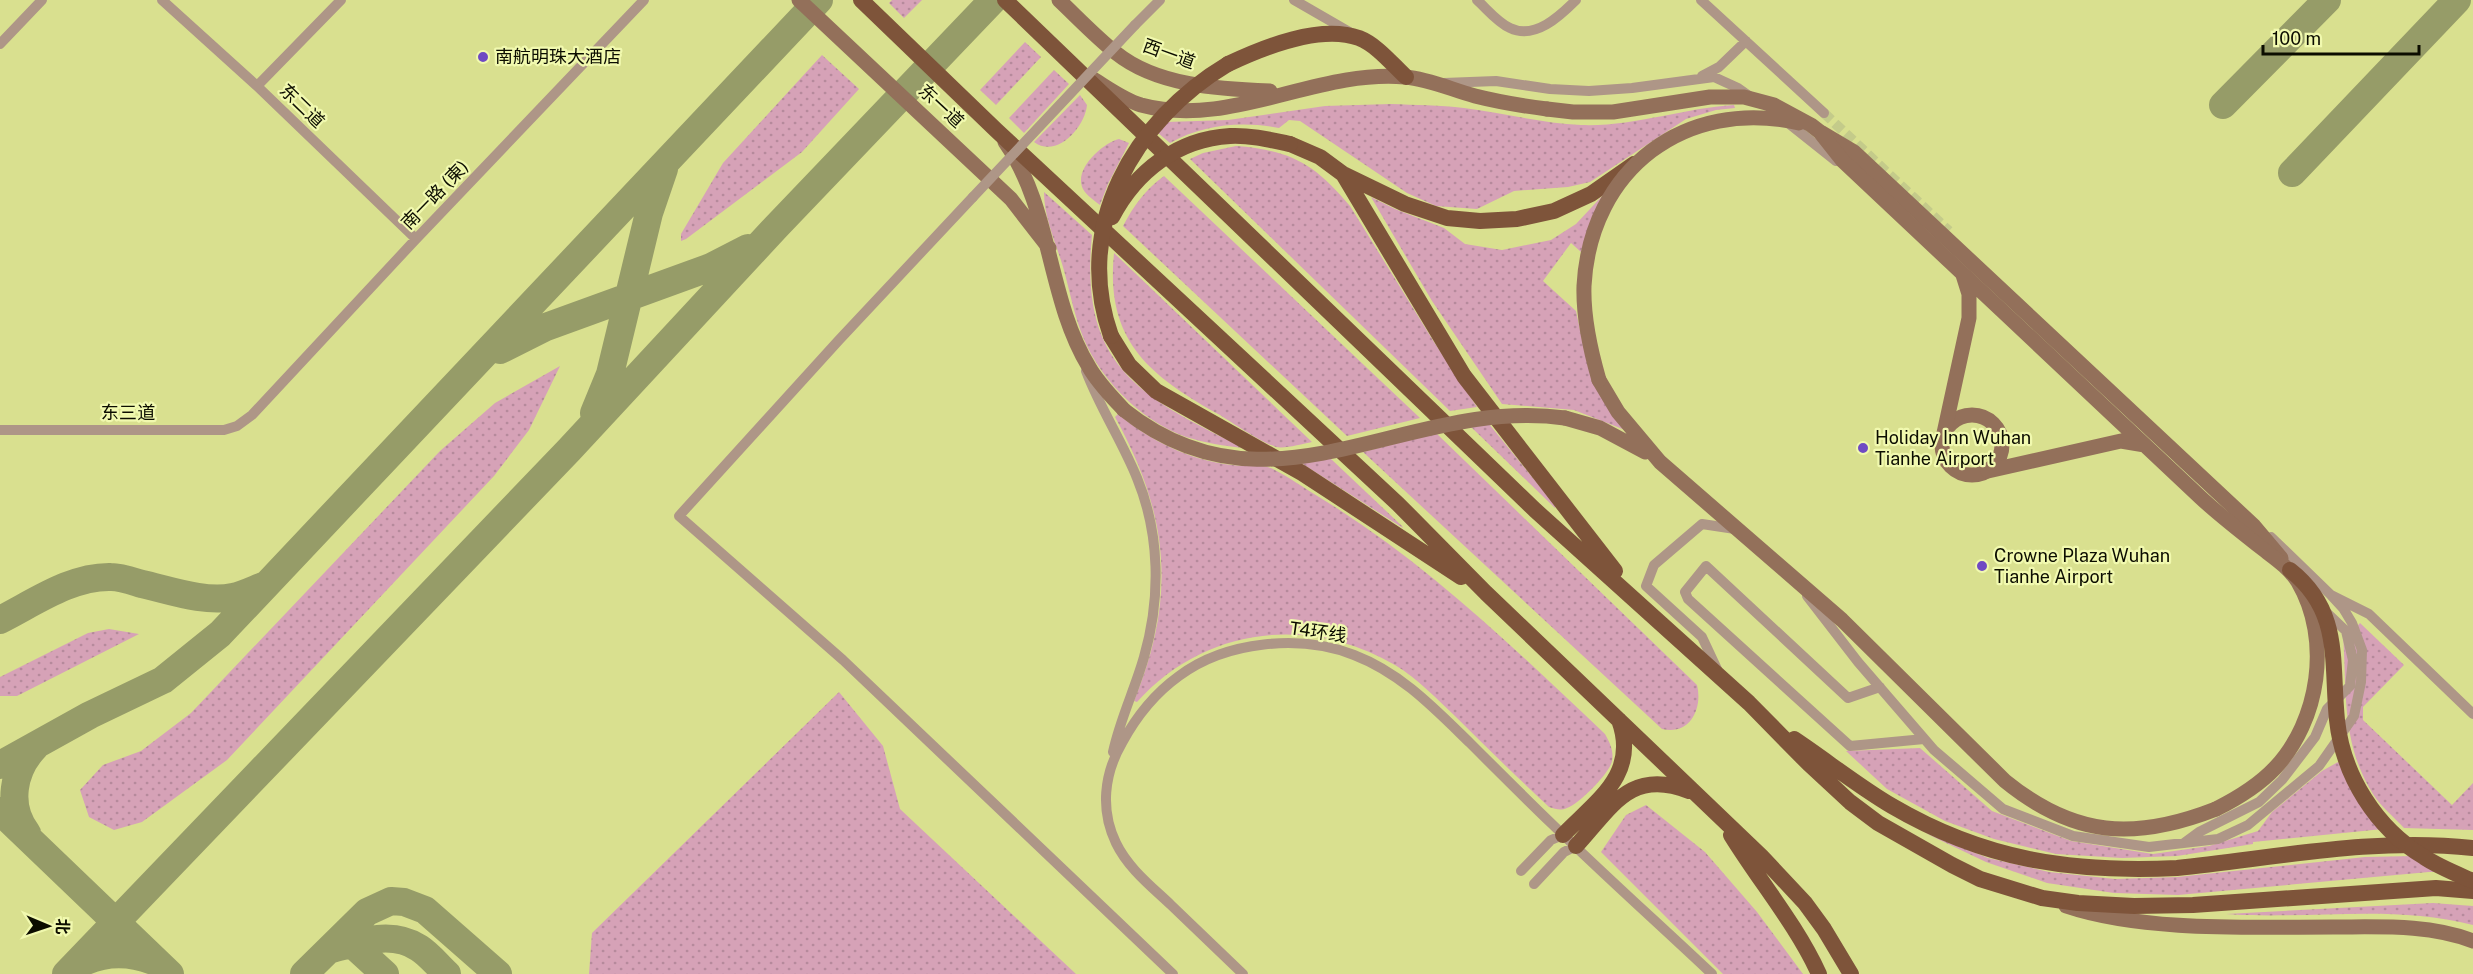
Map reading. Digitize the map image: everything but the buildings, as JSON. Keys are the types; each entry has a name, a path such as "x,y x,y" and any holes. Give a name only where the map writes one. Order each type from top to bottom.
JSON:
{"main road":[{"name":"东一道","path":"799,0 1011,199 1049,248"},
{"path":"861,0 996,130 1390,496 1486,593 1719,814 1805,903 1851,974"},
{"path":"1005,0 1534,510 1637,600 1771,723 1809,764 1850,802 1878,823 1980,879 2095,914 2140,921 2256,927 2409,928 2459,935 2473,941"},
{"name":"西一道","path":"1059,0 1117,54 1142,69 1197,85 1288,92"},
{"path":"1406,77 1373,46 1361,39 1342,35 1307,37 1256,51 1228,64 1191,89 1174,103 1145,137 1122,175 1113,196 1101,239 1100,293 1111,336 1129,365 1156,391 1302,473 1486,593"},
{"path":"996,130 1022,172 1049,248 1074,336 1089,368 1124,410 1147,429 1174,443 1204,453 1234,459 1265,460 1331,452 1424,430 1499,416 1544,415 1565,418 1600,428 1660,462 1790,574 1842,620 2005,781 2047,810 2073,821 2109,829 2145,829 2178,823 2223,806 2258,784 2276,768 2302,727 2311,704 2316,680 2318,655 2315,631 2300,584 2254,526 1854,152 1774,105 1744,97 1710,97 1613,112 1547,109 1474,96 1438,83 1406,77 1335,81 1227,108 1181,110 1141,105 1114,92 1076,68"},
{"path":"1101,239 1135,183 1162,158 1180,148 1205,139 1232,136 1290,144 1320,157 1343,174 1405,204 1447,218 1480,221 1517,219 1554,211 1591,194 1676,135 1710,122 1747,117 1815,129 1843,161 2214,511 2306,582 2315,595 2329,626 2334,657 2337,722 2342,747 2357,786 2385,825 2401,841 2424,858 2473,881"},
{"path":"1644,157 1632,168 1611,195 1601,214 1587,260 1584,310 1591,352 1599,380 1618,412 1660,462"},
{"path":"1343,174 1464,376 1637,600"},
{"path":"1962,273 1969,294 1969,318 1942,452 1952,468 1969,475 2121,441 2145,445"},
{"path":"1944,433 1950,423 1961,416 1973,414 1990,420 1998,430 2002,443 2000,456 1988,471"},
{"path":"1570,841 1621,770 1625,752 1625,737 1618,719"},
{"path":"1771,723 1867,790 1915,819 1993,851 2053,864 2115,870 2167,869 2385,845 2422,844 2473,848"},
{"path":"1570,841 1635,787 1652,783 1670,783 1697,794"},
{"path":"1719,814 1748,863 1780,905 1811,956 1819,974"},
{"path":"2042,898 2112,906 2159,906 2436,888 2473,891"}],"street":[{"path":"0,44 42,0"},
{"name":"东二道","path":"162,0 257,86 416,239"},
{"path":"257,86 341,0"},
{"name":"南一路 (東)","path":"252,416 416,239 644,0"},
{"path":"1160,0 831,349 679,516 843,660 1173,974"},
{"path":"1294,0 1361,39"},
{"path":"1477,0 1511,29 1527,30 1546,26 1557,19 1576,0"},
{"path":"1701,0 1824,113"},
{"path":"1438,83 1496,81 1550,89 1589,91 1632,88 1704,76 1719,67 1746,41"},
{"path":"1691,79 1714,78 1738,88 1821,147 2346,631 2353,660 2350,686 2327,709 2315,737 2282,780 2259,802 2199,831 2184,843"},
{"path":"1074,336 1096,397 1137,478 1149,516 1155,550 1156,588 1151,626 1144,657 1118,730 1110,763"},
{"name":"东三道","path":"0,430 224,430 237,426 252,416"},
{"path":"1790,574 1924,739 2003,809 2073,836 2149,847 2218,839 2248,825 2319,766 2354,716 2361,682 2362,650 2352,623 2343,608 2226,493"},
{"path":"1721,678 1702,637 1646,586 1654,565 1702,524 1739,530"},
{"path":"1880,687 1848,698 1706,566 1685,592 1688,599 1850,746 1924,739"},
{"path":"2331,595 2369,614 2473,714"},
{"name":"T4环线","path":"1243,974 1131,867 1115,843 1107,817 1106,790 1110,763 1139,713 1179,675 1209,659 1244,649 1278,643 1317,646 1353,654 1392,672 1428,702 1570,841 1712,974"},
{"path":"1521,871 1551,840 1570,841 1564,852 1534,884"}],"shaded area":[{"path":"0,0 2473,0 2473,974 0,974"},
{"path":"892,0 922,0 904,18 889,3"},
{"path":"1025,42 1041,57 996,105 980,90"},
{"path":"822,55 859,89 802,152 681,241 681,234 723,163"},
{"path":"1054,70 1069,84 1024,133 1009,118"},
{"path":"1080,95 1087,105 1085,114 1075,131 1060,144 1043,146 1034,142"},
{"path":"1391,104 1464,108 1581,125 1620,123 1715,107 1734,105 1735,108 1716,110 1686,119 1590,182 1568,187 1514,191 1477,209 1436,206 1407,193 1300,121 1289,120 1279,128 1237,125 1210,128 1170,143 1158,133 1166,122 1228,120 1325,106"},
{"path":"1119,139 1129,143 1100,205 1083,189 1082,173 1098,151"},
{"path":"1236,146 1272,151 1300,162 1325,179 1350,206 1477,407 1450,411 1190,159 1203,153"},
{"path":"1164,176 1420,418 1347,436 1123,226 1140,198"},
{"path":"1044,192 1092,235 1090,280 1096,316 1107,346 1124,371 1146,392 1174,411 1244,448 1200,441 1169,429 1136,408 1108,379 1087,346 1080,329 1048,221"},
{"path":"1604,194 1581,252 1571,243 1543,281 1576,311 1583,344 1625,430 1574,410 1502,404 1432,301 1371,197 1444,228 1465,244 1502,250 1551,240 1576,224"},
{"path":"1114,253 1312,442 1284,447 1270,445 1173,386 1153,370 1137,352 1125,333 1117,310 1113,284"},
{"path":"560,366 529,430 494,476 227,760 142,822 114,830 89,817 80,790 103,765 141,751 191,713 440,451 495,403"},
{"path":"1118,414 1157,441 1186,454 1237,466 1264,466 1273,469 1358,522 1433,578 1468,608 1605,734 1612,754 1612,761 1606,773 1579,801 1562,809 1549,807 1411,676 1395,665 1362,649 1328,639 1293,635 1259,636 1225,644 1193,657 1164,677 1137,702 1134,701 1148,663 1157,626 1161,591 1161,556 1156,522 1147,488 1115,417"},
{"path":"1489,424 1555,505 1555,508 1470,426"},
{"path":"1436,433 1697,685 1696,711 1687,724 1672,730 1662,729 1363,452"},
{"path":"1330,458 1402,526 1403,528 1301,463"},
{"path":"2360,623 2404,665 2363,707 2363,720 2452,805 2473,783 2473,830 2404,828 2373,794 2355,756 2350,736 2346,697 2343,634 2351,633"},
{"path":"109,629 139,634 17,696 0,696 0,677 88,633"},
{"path":"839,692 883,746 900,809 1076,974 589,974 592,933"},
{"path":"1920,748 1992,811 2071,841 2153,854 2209,846 2258,831 2272,812 2322,771 2338,762 2383,829 2253,842 2253,844 2177,856 2122,858 2056,854 1994,839 1945,821 1887,789 1846,751"},
{"path":"1646,805 1705,852 1757,912 1803,974 1723,974 1601,852 1626,815"},
{"path":"1925,833 1988,858 2049,872 2115,879 2177,877 2365,857 2414,856 2444,872 2178,895 2114,893 2047,883 1986,862"},
{"path":"2433,903 2473,906 2473,925 2412,915 2226,914"}],"taxiway":[{"path":"0,765 90,715 163,680 220,634 819,0"},
{"path":"66,974 569,450 776,227 993,0"},
{"path":"2223,105 2327,0"},
{"path":"2292,173 2457,0"},
{"path":"594,413 610,374 649,213 664,169"},
{"path":"500,350 546,327 711,267 748,248"},
{"path":"0,620 53,592 96,578 119,578 187,595 211,598 237,596 263,586"},
{"path":"27,833 16,811 15,789 22,766 35,747"},
{"path":"0,811 170,974"},
{"path":"304,974 367,912 391,901 404,902 425,910 498,974"},
{"path":"332,949 376,939 398,940 423,951 447,974"},
{"path":"352,944 385,974"},
{"path":"76,966 106,955 117,954 137,956 158,963"}],"tunnel":[{"path":"1824,113 1949,231"}],"place":[{"name":"南航明珠大酒店","path":"483,57"},
{"name":"Holiday Inn Wuhan Tianhe Airport","path":"1863,448"},
{"name":"Crowne Plaza Wuhan Tianhe Airport","path":"1982,566"}]}
